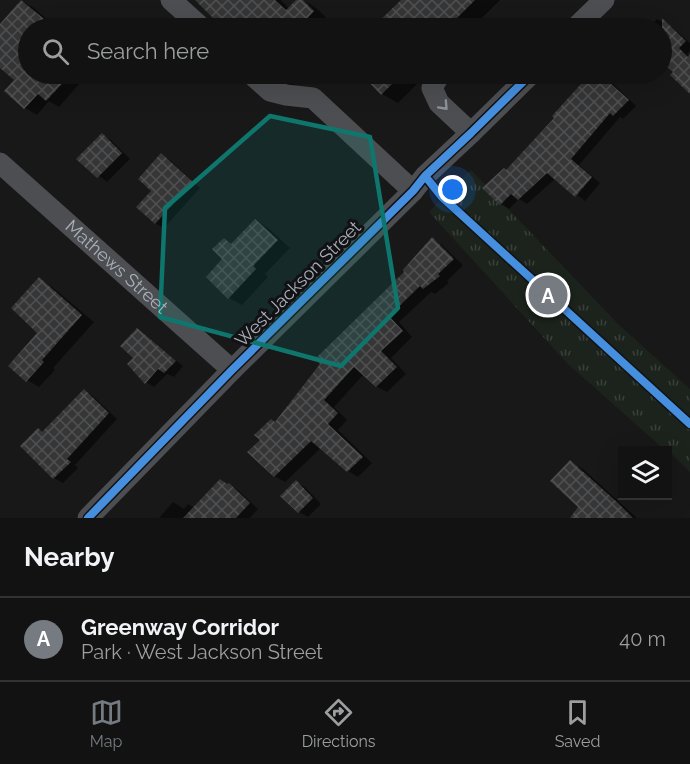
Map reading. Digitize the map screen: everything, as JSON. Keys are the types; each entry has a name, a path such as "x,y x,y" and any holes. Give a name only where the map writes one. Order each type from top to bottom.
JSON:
{"street":[{"path":"171,0 191,18"},
{"path":"585,18 604,0"},
{"path":"263,84 270,91 313,98 413,191"},
{"path":"434,84 432,88 439,103 471,133"},
{"name":"West Jackson Street","path":"88,518 232,370 413,191 425,176 521,84"},
{"name":"Mathews Street","path":"0,163 232,370"}],"highlighted area":[{"path":"270,116 370,137 398,308 341,366 160,317 165,208"}],"green space":[{"path":"471,170 618,324 690,389 690,472 672,454 672,446 660,446 568,364 429,212"}],"building":[{"path":"21,0 43,18 18,18 18,84 62,84 46,101 38,94 24,109 4,91 14,80 0,68 0,24"},
{"path":"195,0 275,0 286,10 296,0 303,0 314,11 308,18 213,18"},
{"path":"401,0 475,0 457,18 382,18"},
{"path":"672,28 686,41 679,48 688,57 690,54 690,94 672,77"},
{"path":"371,84 392,84 381,95"},
{"path":"581,84 611,84 629,100 613,116 610,113 571,159 592,177 575,197 547,173 518,200 511,194 500,205 482,188 504,168 506,170 554,118 552,116"},
{"path":"102,133 122,153 97,178 76,159"},
{"path":"161,153 193,182 155,224 136,207 151,191 138,179"},
{"path":"255,219 278,240 253,266 256,269 228,299 206,277 222,259 212,249 224,238 231,244"},
{"path":"432,237 454,259 438,274 440,276 423,289 420,286 389,316 403,331 381,351 397,367 376,387 354,367 324,400 338,413 328,424 363,457 347,472 311,441 274,477 247,452 260,440 254,435 271,419 275,422 320,364 315,359 404,272 403,270"},
{"path":"39,277 82,315 42,360 44,362 26,382 8,366 37,333 11,308"},
{"path":"137,328 176,361 164,373 158,369 145,384 127,364 133,358 120,346"},
{"path":"84,389 109,413 67,459 71,462 53,479 20,446 38,428 42,432"},
{"path":"570,460 633,518 570,518 578,507 550,481"},
{"path":"220,479 229,483 250,503 236,518 183,518"},
{"path":"296,480 313,498 298,513 280,496"}],"cycle path":[{"path":"88,518 232,370 413,191 425,176 521,84"},
{"path":"425,176 442,197 690,424"}],"place":[{"name":"Greenway Corridor","path":"548,295"}]}
